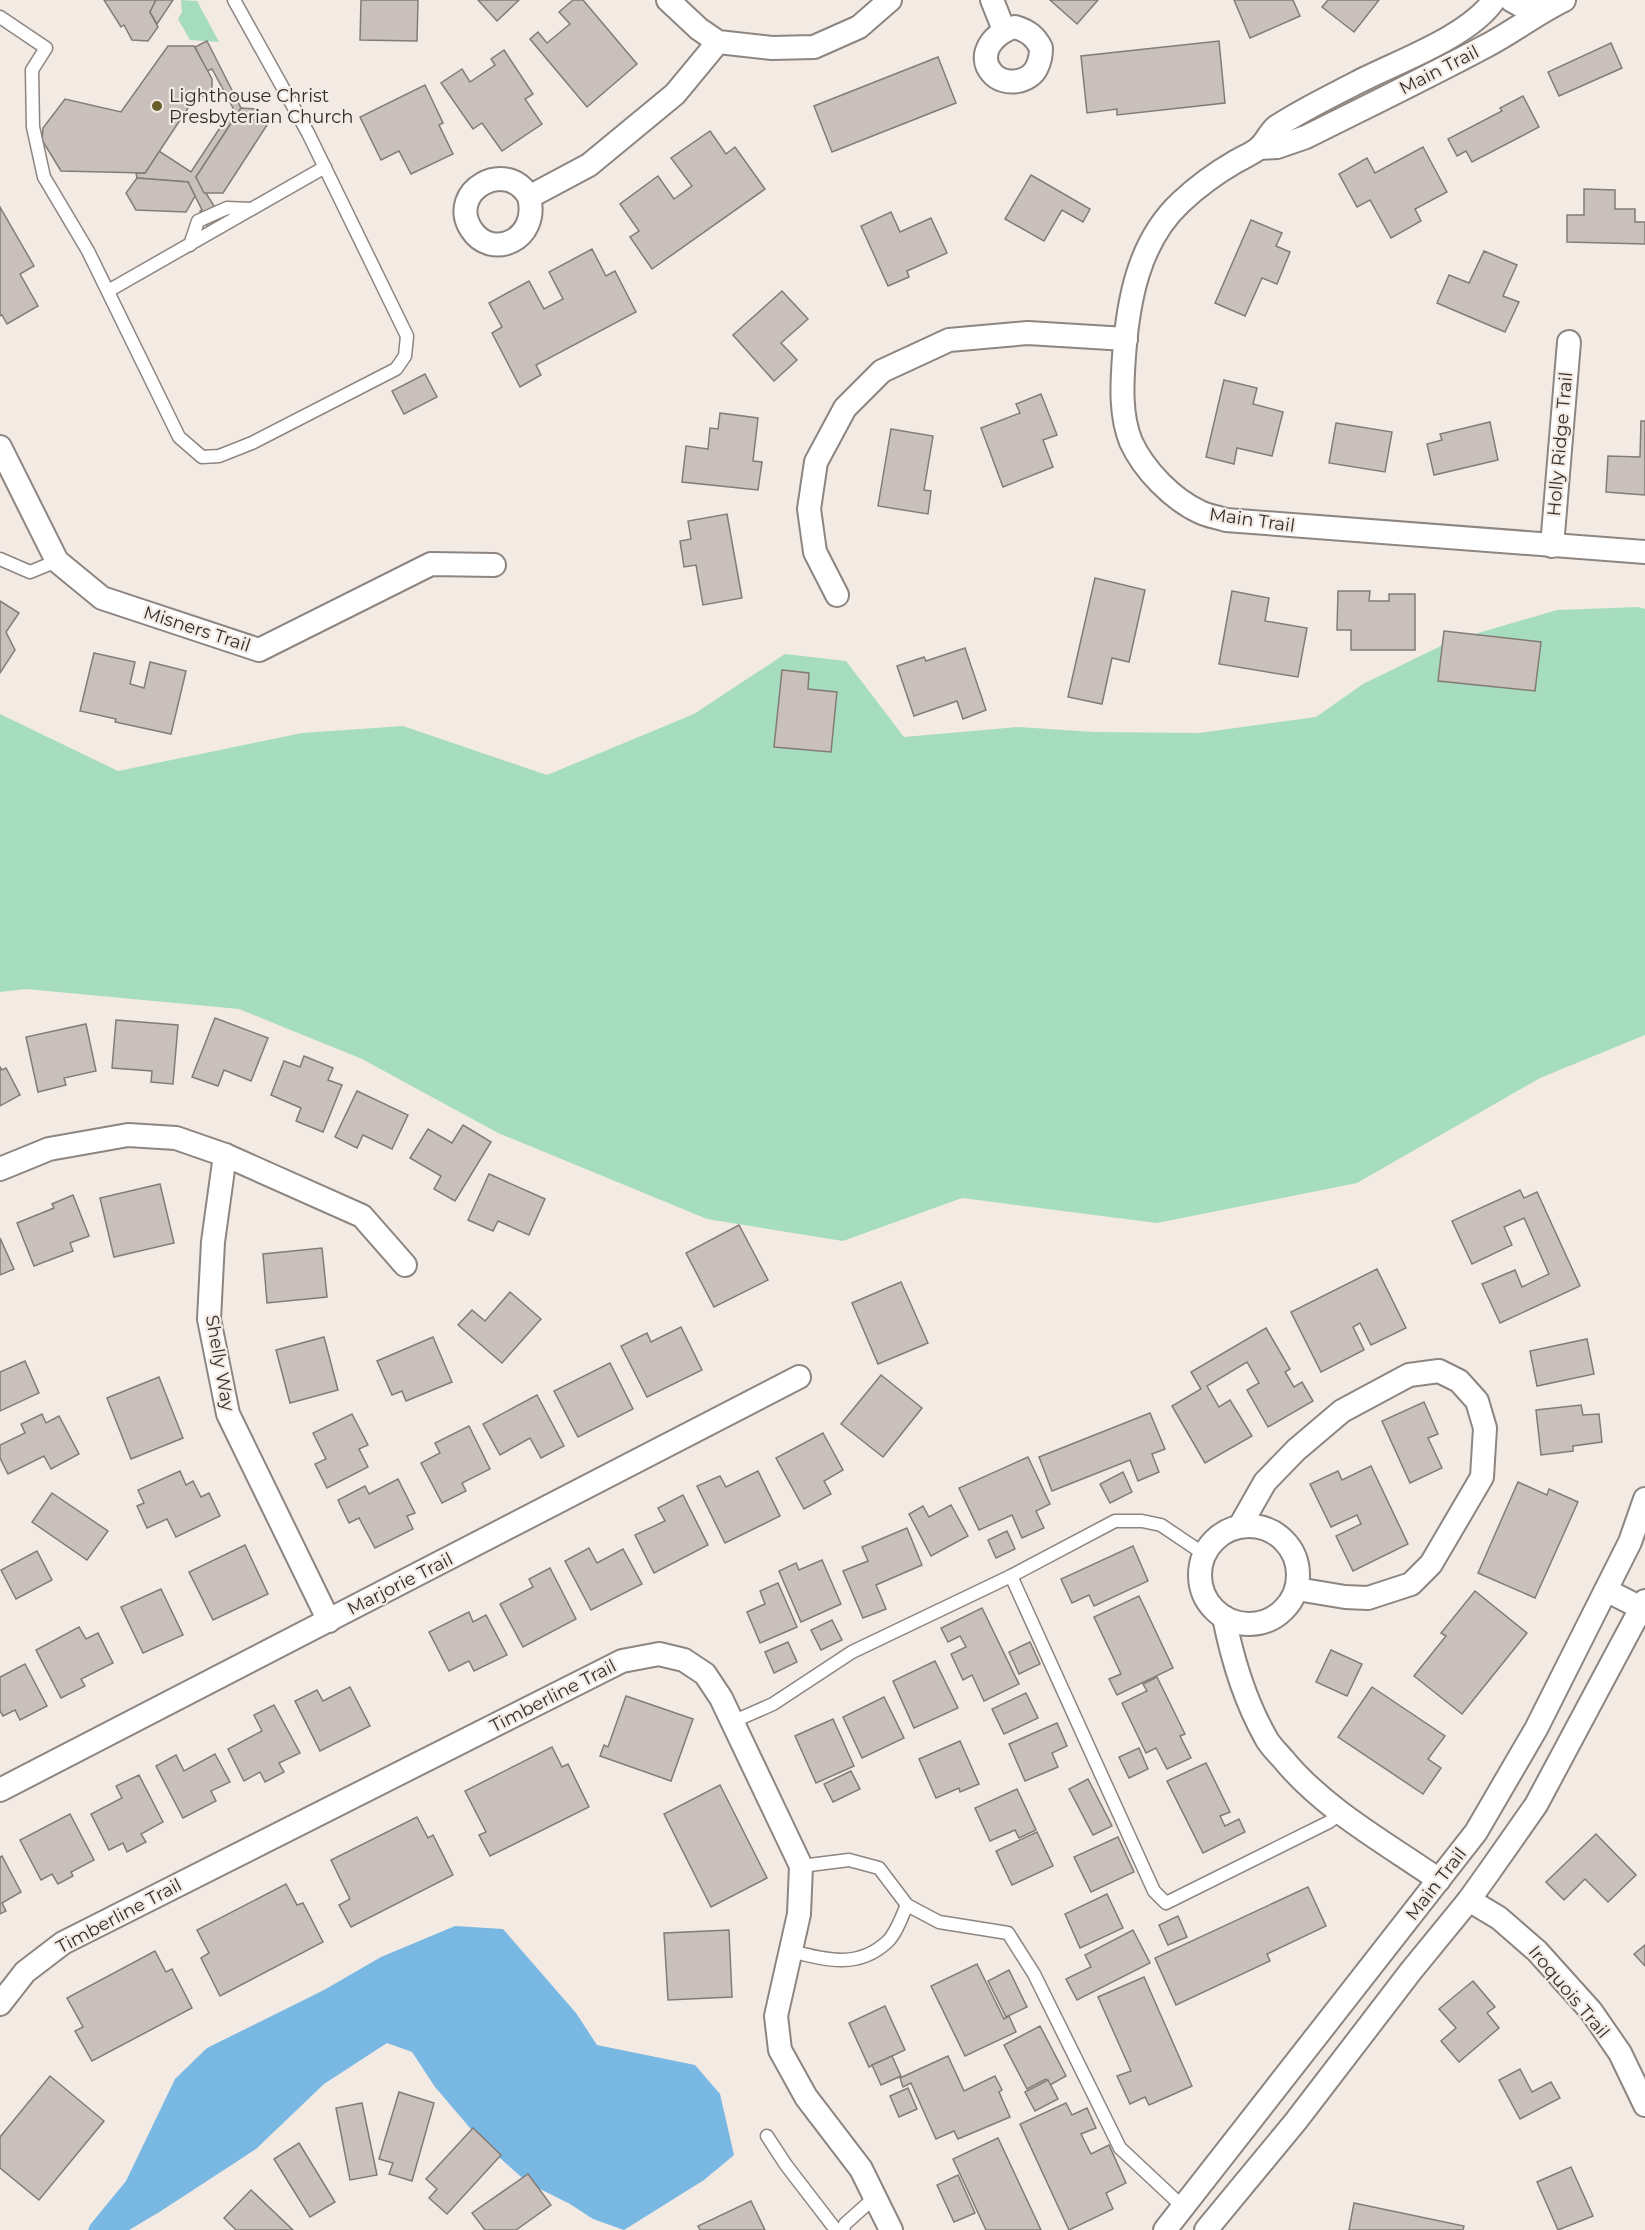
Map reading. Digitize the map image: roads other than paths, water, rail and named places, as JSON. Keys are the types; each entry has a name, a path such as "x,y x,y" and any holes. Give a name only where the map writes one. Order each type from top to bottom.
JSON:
{"street":[{"path":"668,0 699,29 718,42 772,48 814,47 859,27 890,0"},
{"path":"992,0 1004,30"},
{"name":"Main Trail","path":"1494,0 1485,13 1466,28 1356,83 1274,129 1259,148 1210,178 1180,202 1161,226 1144,259 1134,287 1128,312 1126,339 1123,399 1125,420 1131,441 1143,463 1166,488 1182,502 1200,513 1226,520 1645,552"},
{"name":"Main Trail","path":"1510,0 1522,6 1555,4"},
{"name":"Main Trail","path":"1259,148 1277,147 1306,137 1486,46 1526,24 1555,4"},
{"path":"529,196 589,165 675,94 718,42"},
{"path":"837,595 814,552 809,508 816,462 845,408 882,372 949,340 1028,333 1126,339"},
{"name":"Holly Ridge Trail","path":"1552,546 1569,342"},
{"name":"Misners Trail","path":"0,447 57,561 102,598 259,650 431,564 494,566"},
{"path":"0,1170 50,1149 128,1135 176,1138 225,1155 362,1216 405,1265"},
{"name":"Shelly Way","path":"225,1155 213,1242 209,1319 228,1414 329,1621"},
{"path":"1240,1526 1265,1482 1296,1450 1342,1411 1409,1375 1439,1371 1459,1381 1477,1401 1485,1428 1482,1477 1431,1564 1411,1584 1368,1598 1345,1597 1297,1589"},
{"name":"Marjorie Trail","path":"0,1790 799,1377"},
{"name":"Main Trail","path":"1165,2230 1476,1832 1536,1729 1630,1542 1643,1510"},
{"path":"1240,1526 1259,1526 1275,1532 1287,1542 1296,1557 1299,1573 1297,1589 1290,1603 1278,1615 1264,1622 1247,1624 1231,1622 1217,1613 1206,1601 1200,1586 1199,1569 1204,1554 1213,1540 1227,1530 1240,1526"},
{"path":"1606,1590 1643,1605"},
{"name":"Main Trail","path":"1206,2230 1296,2121 1469,1900 1536,1805 1643,1605"},
{"path":"1224,1617 1243,1686 1266,1739 1297,1776 1341,1813 1439,1880"},
{"name":"Timberline Trail","path":"0,2004 24,1972 63,1943 622,1661 658,1654 684,1660 705,1674 721,1698 801,1866 799,1914 776,2016 780,2050 806,2097 861,2169 891,2230"},
{"path":"1462,1850 1489,1872"},
{"name":"Iroquois Trail","path":"1469,1900 1499,1918 1537,1951 1591,2011 1620,2053 1645,2105"},
{"path":"1420,1905 1447,1927"}],"lane":[{"path":"0,17 46,48 32,70 33,127 44,177 88,251 178,437 202,457 219,456 252,443 396,369 405,356 407,336 308,133 234,0"},
{"path":"108,291 325,167"},
{"path":"0,558 30,572 57,561"},
{"path":"732,1722 773,1704 852,1652 1011,1576 1115,1521 1142,1521 1161,1525 1204,1554"},
{"path":"1011,1576 1154,1891 1166,1903 1329,1822 1341,1813"},
{"path":"801,1866 849,1860 879,1868 907,1905 939,1922 1008,1933 1034,1974 1120,2148 1183,2207"},
{"path":"791,1951 827,1960 862,1959 889,1941 907,1905"},
{"path":"767,2136 786,2165 836,2230"},
{"path":"843,2230 844,2224 875,2197"}],"water":[{"path":"455,1926 503,1929 576,2013 597,2045 695,2065 720,2094 734,2155 704,2180 624,2230 593,2219 570,2204 528,2183 482,2142 435,2087 412,2052 387,2043 324,2084 256,2149 161,2211 129,2230 88,2230 126,2181 175,2079 207,2048 324,1990 381,1957"}],"place":[{"name":"Lighthouse Christ Presbyterian Church","path":"157,106"}]}
